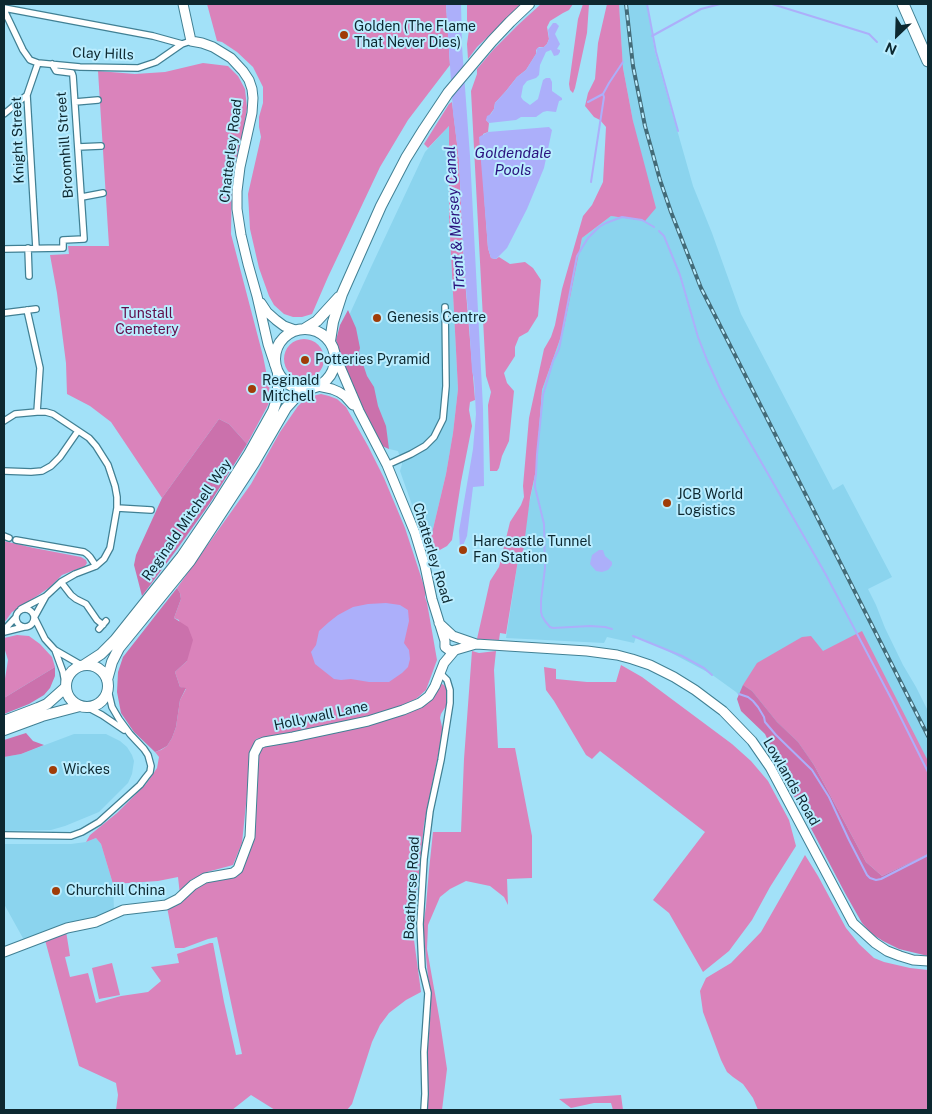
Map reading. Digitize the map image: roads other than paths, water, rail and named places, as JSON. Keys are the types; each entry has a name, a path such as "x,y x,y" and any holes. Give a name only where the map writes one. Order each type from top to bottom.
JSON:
{"highway":[{"path":"903,4 928,61"}],"main road":[{"path":"330,341 333,322 342,294 397,174 448,93 510,22 529,4"},
{"path":"299,329 320,332 330,341 335,355 335,365 331,375 327,380 314,388 303,389 293,387 282,378 276,369 275,354 278,345 284,337 299,329 317,320 342,294"},
{"name":"Reginald Mitchell Way","path":"82,665 101,654 115,640 182,556 218,503 253,446 276,403 278,389 276,369"},
{"name":"Reginald Mitchell Way","path":"107,685 112,662 120,648 190,560 254,463 291,402 301,393 314,388"},
{"path":"4,721 46,704 65,686 69,673 73,669 82,665 91,665 103,672 107,685 104,697 100,703 42,716 4,730"},
{"path":"65,686 70,699 83,706"}],"street":[{"path":"183,4 191,41"},
{"path":"4,9 153,36 182,44"},
{"path":"4,9 22,50 30,60 38,63"},
{"name":"Clay Hills","path":"38,63 138,68 156,62 182,44 191,41"},
{"name":"Chatterley Road","path":"191,41 213,47 231,58 246,75 252,89 252,113 240,168 237,209 240,234 276,369"},
{"name":"Knight Street","path":"36,248 27,95 38,63"},
{"name":"Broomhill Street","path":"36,248 63,248 63,240 84,239 73,76 72,73 56,71 52,64"},
{"path":"4,114 27,95"},
{"path":"75,102 98,100"},
{"path":"78,147 101,146"},
{"path":"82,197 103,193"},
{"path":"28,248 29,276"},
{"path":"4,249 36,248"},
{"name":"Chatterley Road","path":"257,296 267,312 276,320 284,326 299,329"},
{"path":"387,466 425,446 437,432 443,419 446,386 445,307"},
{"path":"4,313 36,309"},
{"path":"27,310 40,368 37,412"},
{"name":"Chatterley Road","path":"335,355 359,411 387,466 415,533 445,643"},
{"name":"Chatterley Road","path":"314,388 332,389 338,392 345,396 359,411"},
{"path":"4,421 15,414 46,412 53,414 89,438 108,466 115,486 117,508 110,548 104,559 96,566 61,582 46,596 18,611 16,617 4,631"},
{"path":"4,471 42,471 51,466 60,457 78,432"},
{"path":"117,508 148,512"},
{"path":"10,538 84,552 96,566"},
{"path":"61,582 76,600 86,604 102,625"},
{"path":"4,631 28,627 33,623 46,596"},
{"path":"21,609 29,609 32,612 46,639 55,650 64,672 65,686"},
{"path":"16,617 18,624 28,627 46,639"},
{"name":"Chatterley Road","path":"439,623 455,637"},
{"path":"455,637 459,642 456,649 449,650 445,643 448,638 455,637"},
{"name":"Lowlands Road","path":"455,637 476,644 587,651 617,655 650,665 695,690 723,711 752,741 770,767 854,923 875,943 887,951 912,960 928,961"},
{"name":"Hollywall Lane","path":"444,663 445,643"},
{"name":"Lowlands Road","path":"456,649 476,644"},
{"name":"Hollywall Lane","path":"4,952 67,928 96,922 123,910 166,905 178,899 193,885 205,878 233,873 238,869 250,837 254,754 259,744 368,721 420,703 429,696 444,663 456,649"},
{"path":"55,650 82,665"},
{"name":"Boathorse Road","path":"424,1110 424,1052 428,993 422,968 420,924 424,859 430,811 441,760 450,702 450,690 447,680 439,672"},
{"path":"107,685 112,707 130,734"},
{"path":"4,835 71,836 82,832 99,822 140,785 150,772 151,766 148,755 144,748 130,734 114,722 83,706"}],"water":[{"path":"446,4 461,4 483,408 484,486 473,487 467,536 461,549 459,531 473,449 476,414 464,268 459,160 453,112"},
{"name":"Goldendale Pools","path":"553,23 559,26 555,34 560,44 557,49 560,52 554,56 551,50 546,52 540,65 539,75 527,81 523,86 521,97 530,105 538,99 543,80 550,78 552,91 562,98 559,101 556,112 547,111 536,117 521,117 516,120 489,123 486,120 487,116 491,114 495,103 517,77 526,70 536,54 537,48 544,47 547,44 549,39 548,30"},
{"name":"Goldendale Pools","path":"549,127 552,130 544,168 527,209 507,248 496,259 491,258 488,248 479,137 488,132"},
{"path":"599,550 603,550 605,556 612,562 608,570 602,572 596,571 590,564 592,555"},
{"path":"386,603 400,605 408,610 409,621 404,643 409,650 410,659 408,667 402,673 389,682 341,680 334,679 315,664 311,652 316,645 319,631 329,622 353,607"}],"waterway":[{"path":"647,4 656,52 678,131"},
{"path":"652,36 701,9 720,4"},
{"path":"772,4 869,34 877,42"},
{"path":"591,182 603,94 623,62"},
{"path":"588,102 603,94"},
{"path":"612,629 590,626 553,628 550,627 542,616 541,600 545,568 544,524 535,481 543,395 553,361 559,349 577,256 588,238 599,227 622,217 642,220 654,227"},
{"path":"659,231 664,236 680,275 698,337 722,393 825,573 928,772"},
{"path":"633,636 682,656 704,668 712,675"},
{"path":"739,694 753,701 764,717 765,722 776,735 812,770 829,797 849,840 870,878 881,879 928,855"}],"railway":[{"path":"626,4 633,66 645,126 671,212 701,288 928,736"}],"place":[{"name":"Golden (The Flame That Never Dies)","path":"344,35"},
{"name":"Genesis Centre","path":"377,318"},
{"name":"Potteries Pyramid","path":"305,360"},
{"name":"Reginald Mitchell","path":"252,389"},
{"name":"JCB World Logistics","path":"667,503"},
{"name":"Harecastle Tunnel Fan Station","path":"463,550"},
{"name":"Wickes","path":"53,770"},
{"name":"Churchill China","path":"56,891"}],"water label":[{"name":"Trent & Mersey Canal","path":"455,218"}],"park label":[{"name":"Tunstall Cemetery","path":"147,322"}]}
